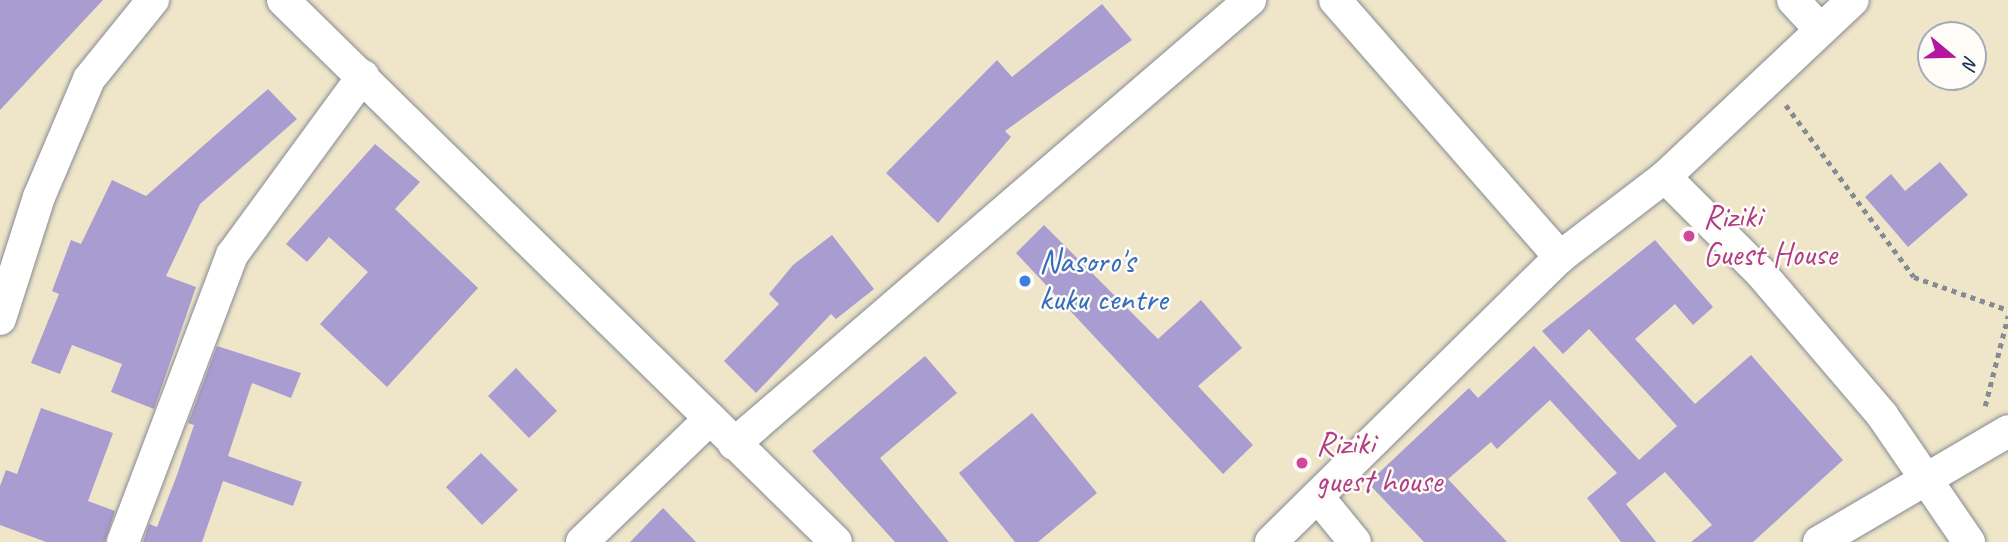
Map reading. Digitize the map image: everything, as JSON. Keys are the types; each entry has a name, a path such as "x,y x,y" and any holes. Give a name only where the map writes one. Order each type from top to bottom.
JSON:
{"street":[{"path":"0,319 38,197 89,79 153,0"},
{"path":"734,444 1250,0"},
{"path":"1335,0 1560,257"},
{"path":"1793,0 1819,28"},
{"path":"1271,542 1560,257 1665,177 1766,84 1819,28 1853,0"},
{"path":"293,3 363,76 836,542"},
{"path":"122,542 232,255 363,76"},
{"path":"1665,177 1783,299 1930,480 1969,542"},
{"path":"582,542 710,419"},
{"path":"1819,542 1930,480 2008,432"},
{"path":"1318,497 1355,542"}],"path":[{"path":"1766,84 1809,130 1886,247 1914,277 2008,310"},
{"path":"1973,453 2008,316"}],"building":[{"path":"0,0 103,0 0,110"},
{"path":"1102,4 1132,40 1005,131 1011,137 938,223 886,173 997,60 1012,77"},
{"path":"268,89 297,119 200,204 166,276 196,287 154,409 111,392 122,364 72,345 60,374 31,363 59,294 52,291 71,240 81,244 112,180 146,196"},
{"path":"375,144 420,182 395,209 478,288 387,387 320,324 368,272 329,237 307,262 286,244"},
{"path":"1940,162 1968,195 1908,247 1865,197 1891,174 1905,191"},
{"path":"1044,225 1158,339 1201,300 1242,348 1198,386 1253,445 1223,474 1016,253"},
{"path":"832,235 874,289 836,319 831,314 756,393 724,361 779,304 769,294 793,265"},
{"path":"1655,240 1713,307 1693,325 1675,304 1635,339 1695,404 1751,355 1843,460 1753,542 1691,542 1712,525 1665,472 1626,504 1656,542 1621,542 1587,498 1617,473 1550,400 1497,449 1491,442 1448,479 1507,542 1424,542 1368,483 1469,388 1478,398 1534,346 1639,460 1677,426 1589,329 1563,354 1542,331"},
{"path":"217,346 301,373 291,398 252,383 228,456 302,482 293,506 223,481 202,542 143,542 149,524 157,527 177,475 194,425 188,423"},
{"path":"925,356 957,393 880,458 949,542 895,542 812,451"},
{"path":"516,368 557,411 529,438 488,396"},
{"path":"41,408 113,433 88,501 115,511 105,542 46,542 0,525 0,486 6,470 17,474"},
{"path":"1032,413 1097,493 1038,542 1015,542 959,473"},
{"path":"481,453 518,490 482,525 446,487"},
{"path":"663,508 696,542 630,542"}],"place":[{"name":"Riziki Guest House","path":"1689,236"},
{"name":"Nasoro's kuku centre","path":"1025,281"},
{"name":"Riziki guest house","path":"1302,463"}]}
